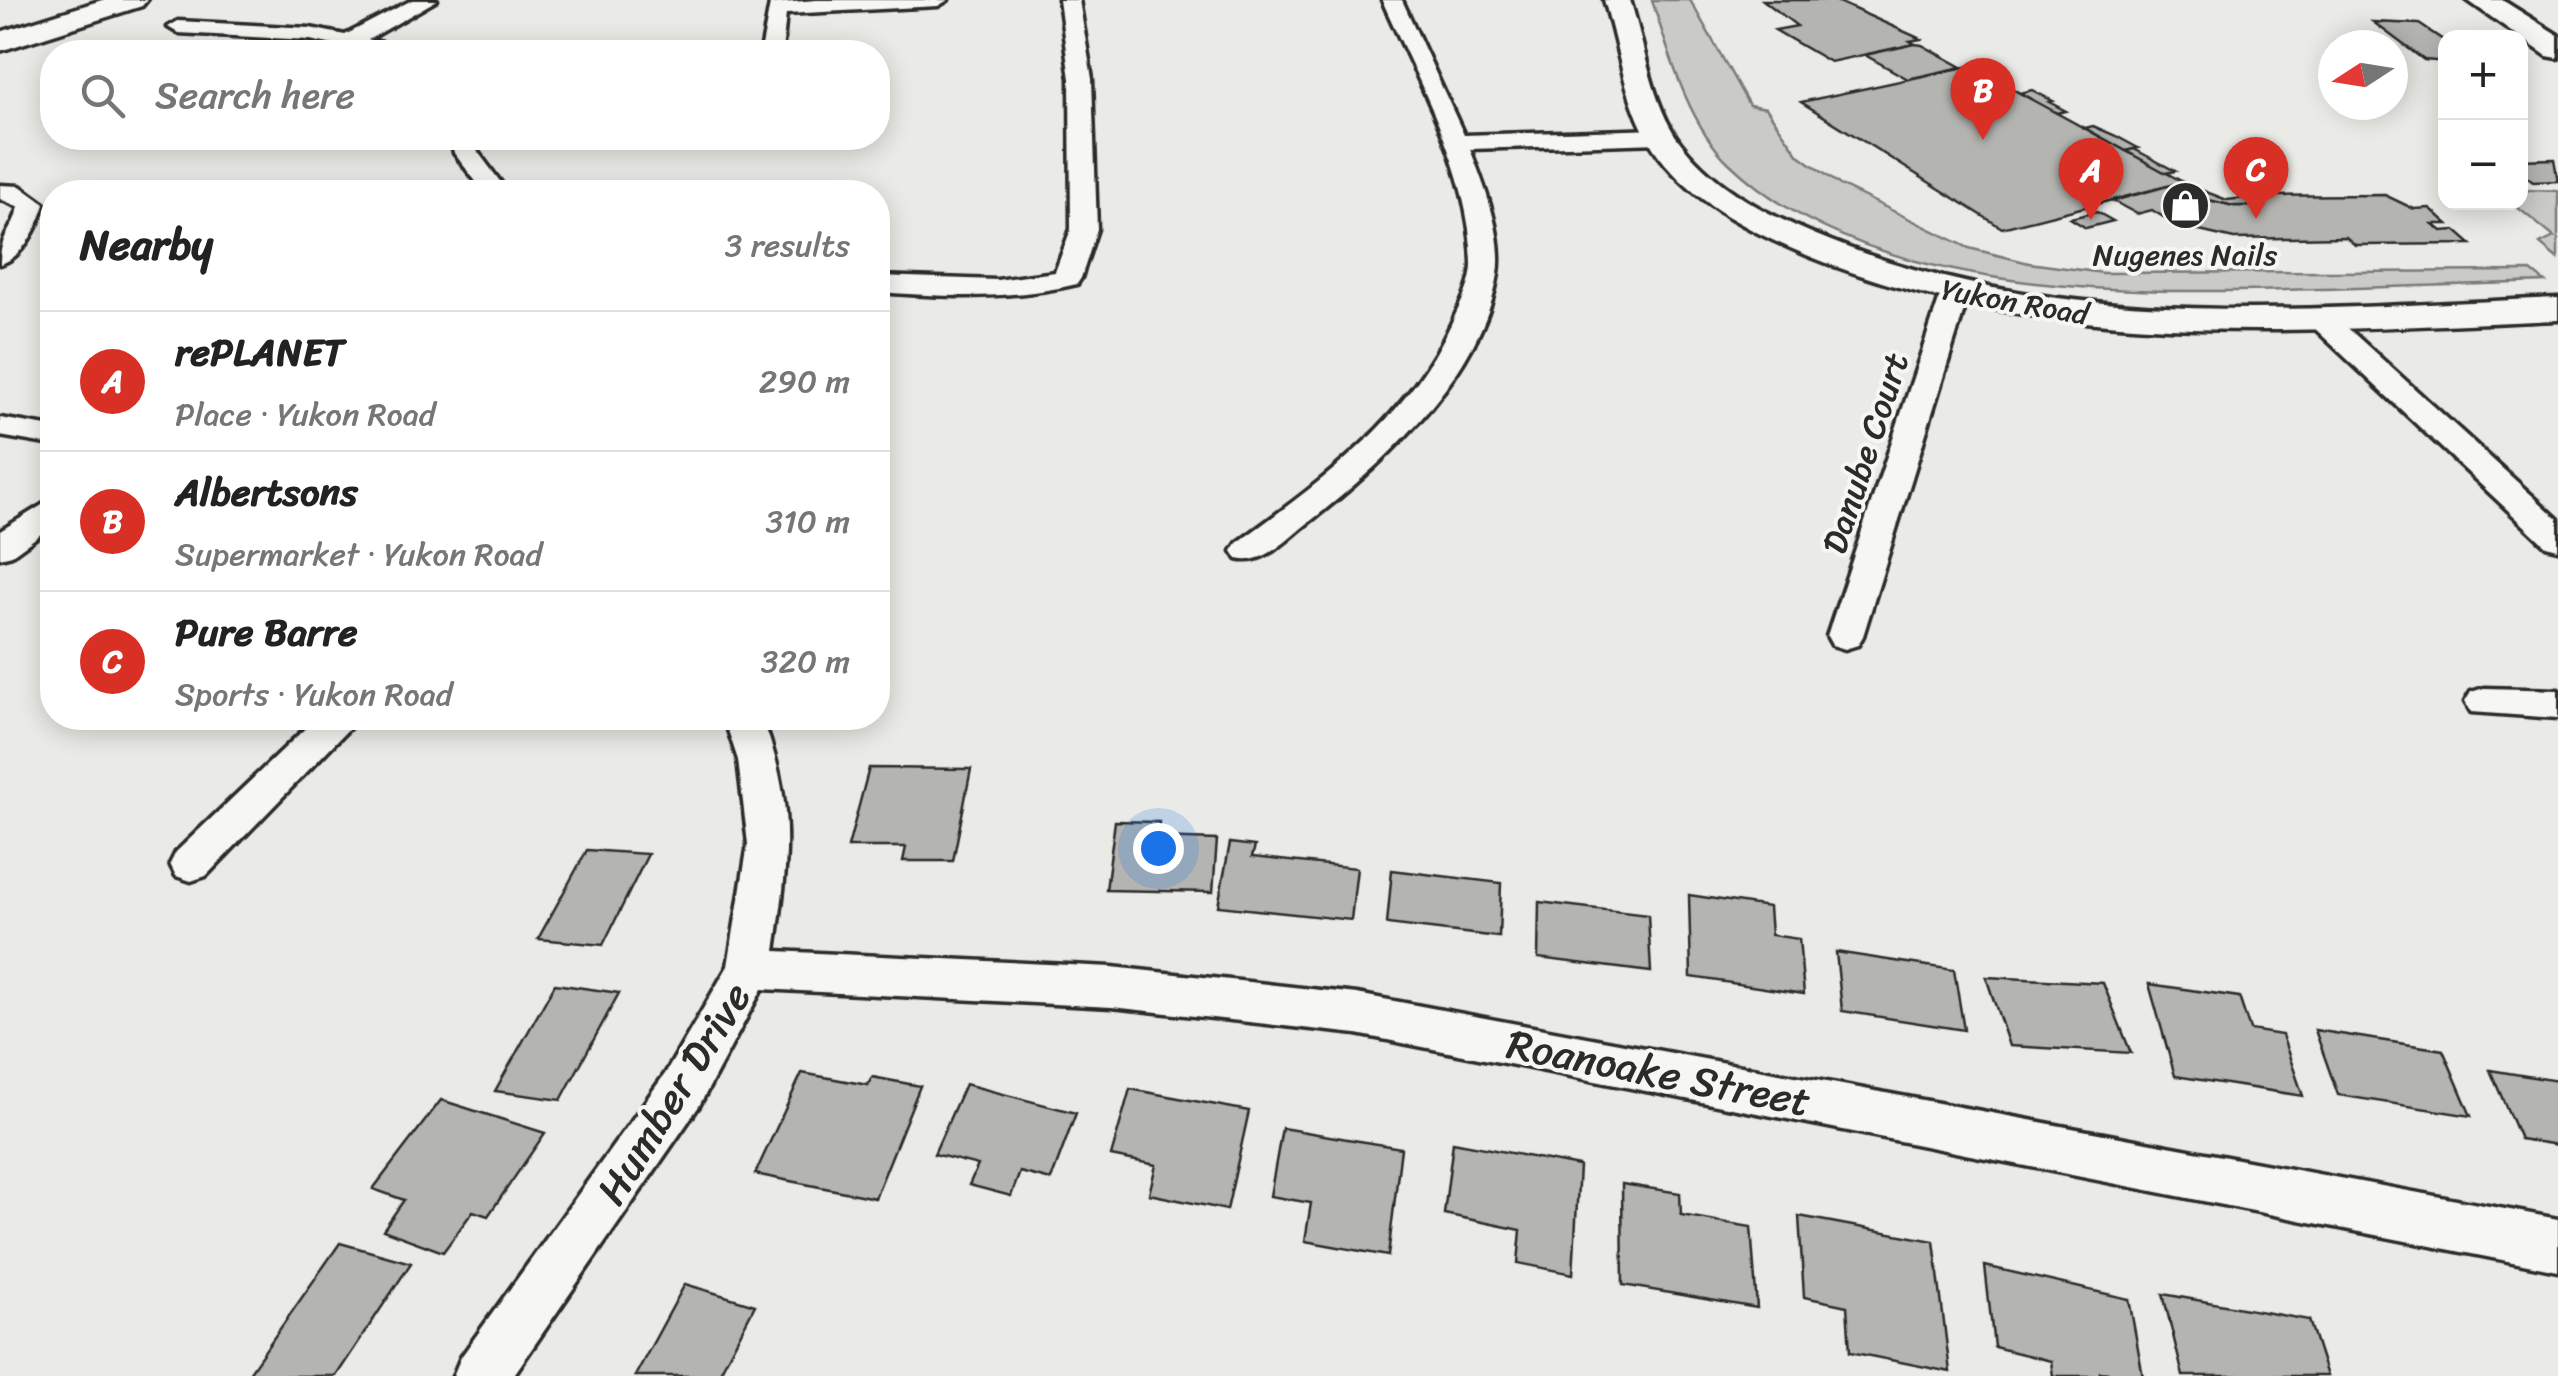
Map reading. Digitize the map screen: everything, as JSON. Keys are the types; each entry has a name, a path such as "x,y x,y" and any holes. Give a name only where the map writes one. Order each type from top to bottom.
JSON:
{"main road":[{"path":"0,28 88,0"},
{"path":"0,42 132,0"},
{"path":"2468,5 2488,30"},
{"path":"2468,5 2558,49"},
{"path":"2528,59 2558,80"}],"street":[{"path":"178,28 352,40 427,0"},
{"path":"773,40 777,8 938,0"},
{"path":"890,285 1033,288 1066,278 1084,230 1081,79 1069,0"},
{"path":"1248,551 1334,487 1383,443 1436,386 1462,337 1486,269 1475,204 1454,142 1392,0"},
{"name":"Yukon Road","path":"1618,0 1660,136 1720,196 1763,222 1866,268 2015,307 2130,320 2558,309"},
{"path":"1454,142 1660,136"},
{"path":"465,150 487,180"},
{"path":"0,192 10,191 32,204 27,223 0,256"},
{"name":"Danube Court","path":"1845,636 1956,294"},
{"path":"2319,316 2558,538"},
{"path":"0,427 40,434"},
{"path":"0,546 40,518"},
{"path":"2484,702 2558,704"},
{"path":"191,864 328,730"},
{"name":"Humber Drive","path":"480,1376 682,1090 750,969 769,844 758,760 747,730"},
{"name":"Roanoake Street","path":"750,969 1112,987 1357,1014 2558,1246"}],"shaded area":[{"path":"1652,0 1690,0 1749,105 1766,108 1799,155 1840,185 1969,248 2029,263 2103,273 2531,271 2545,282 2252,291 2093,288 2012,280 1932,265 1857,242 1789,209 1729,163 1715,147 1682,87"},
{"path":"2528,190 2558,191 2558,259 2540,244 2554,237 2521,210 2528,210"}],"building":[{"path":"1763,0 1834,0 1921,39 1910,41 1915,44 1830,62 1775,30 1797,26"},
{"path":"2373,22 2419,24 2438,37 2438,61 2424,60 2408,48 2408,30 2384,30"},
{"path":"1915,44 1962,67 1908,79 1865,55"},
{"path":"1970,66 2183,182 2002,228 1801,102"},
{"path":"2032,90 2066,111 2057,113 2020,93"},
{"path":"2093,126 2138,148 2126,151 2085,128"},
{"path":"2134,149 2175,171 2166,173 2126,151"},
{"path":"2554,159 2558,181 2533,182 2528,178 2528,160"},
{"path":"2175,184 2197,197 2234,206 2264,206 2253,196 2385,195 2414,209 2430,208 2448,224 2433,224 2442,231 2455,230 2471,244 2355,245 2346,237 2234,239 2178,226 2152,210 2137,214 2113,201"},
{"path":"2188,185 2227,200 2254,197 2264,206 2234,206 2197,197 2179,187"},
{"path":"2097,212 2113,221 2086,228 2070,218"},
{"path":"869,768 971,769 953,861 903,861 906,847 848,847"},
{"path":"1115,821 1159,822 1157,838 1217,840 1213,892 1106,890"},
{"path":"1230,843 1255,846 1252,857 1357,868 1351,920 1218,906"},
{"path":"587,850 648,854 603,945 538,939"},
{"path":"1392,870 1501,883 1499,937 1387,924"},
{"path":"1689,895 1769,907 1771,935 1799,939 1804,994 1691,977"},
{"path":"1539,902 1648,915 1651,972 1538,958"},
{"path":"1836,952 1954,970 1964,1030 1842,1011"},
{"path":"1986,977 2103,983 2131,1053 2009,1046"},
{"path":"555,984 619,993 561,1100 495,1091"},
{"path":"2149,984 2239,997 2250,1030 2282,1035 2303,1096 2175,1076"},
{"path":"2315,1030 2443,1050 2471,1116 2338,1095"},
{"path":"2490,1070 2558,1081 2558,1145 2520,1139"},
{"path":"802,1073 868,1085 872,1077 920,1086 875,1198 755,1174"},
{"path":"965,1084 1076,1113 1051,1180 1020,1172 1011,1196 969,1185 978,1165 934,1154"},
{"path":"1130,1089 1249,1111 1227,1210 1149,1194 1156,1165 1111,1156"},
{"path":"441,1100 545,1133 488,1216 473,1211 443,1252 383,1230 404,1200 373,1189"},
{"path":"1282,1128 1401,1148 1388,1256 1305,1241 1311,1203 1270,1196"},
{"path":"1453,1142 1579,1166 1573,1274 1518,1263 1521,1230 1444,1214"},
{"path":"1622,1184 1680,1193 1681,1215 1751,1227 1757,1308 1623,1285"},
{"path":"1799,1216 1934,1241 1950,1372 1850,1352 1847,1306 1804,1297"},
{"path":"340,1243 411,1263 336,1376 247,1376"},
{"path":"1985,1266 2129,1299 2143,1376 2100,1372 2100,1376 2053,1376 2051,1361 1994,1347"},
{"path":"685,1284 755,1305 718,1376 635,1376"},
{"path":"2163,1294 2309,1320 2327,1376 2183,1376"}],"place":[{"name":"Albertsons","path":"1983,140"},
{"name":"Nugenes Nails","path":"2185,206"},
{"name":"Pure Barre","path":"2256,219"},
{"name":"rePLANET","path":"2091,220"}]}
